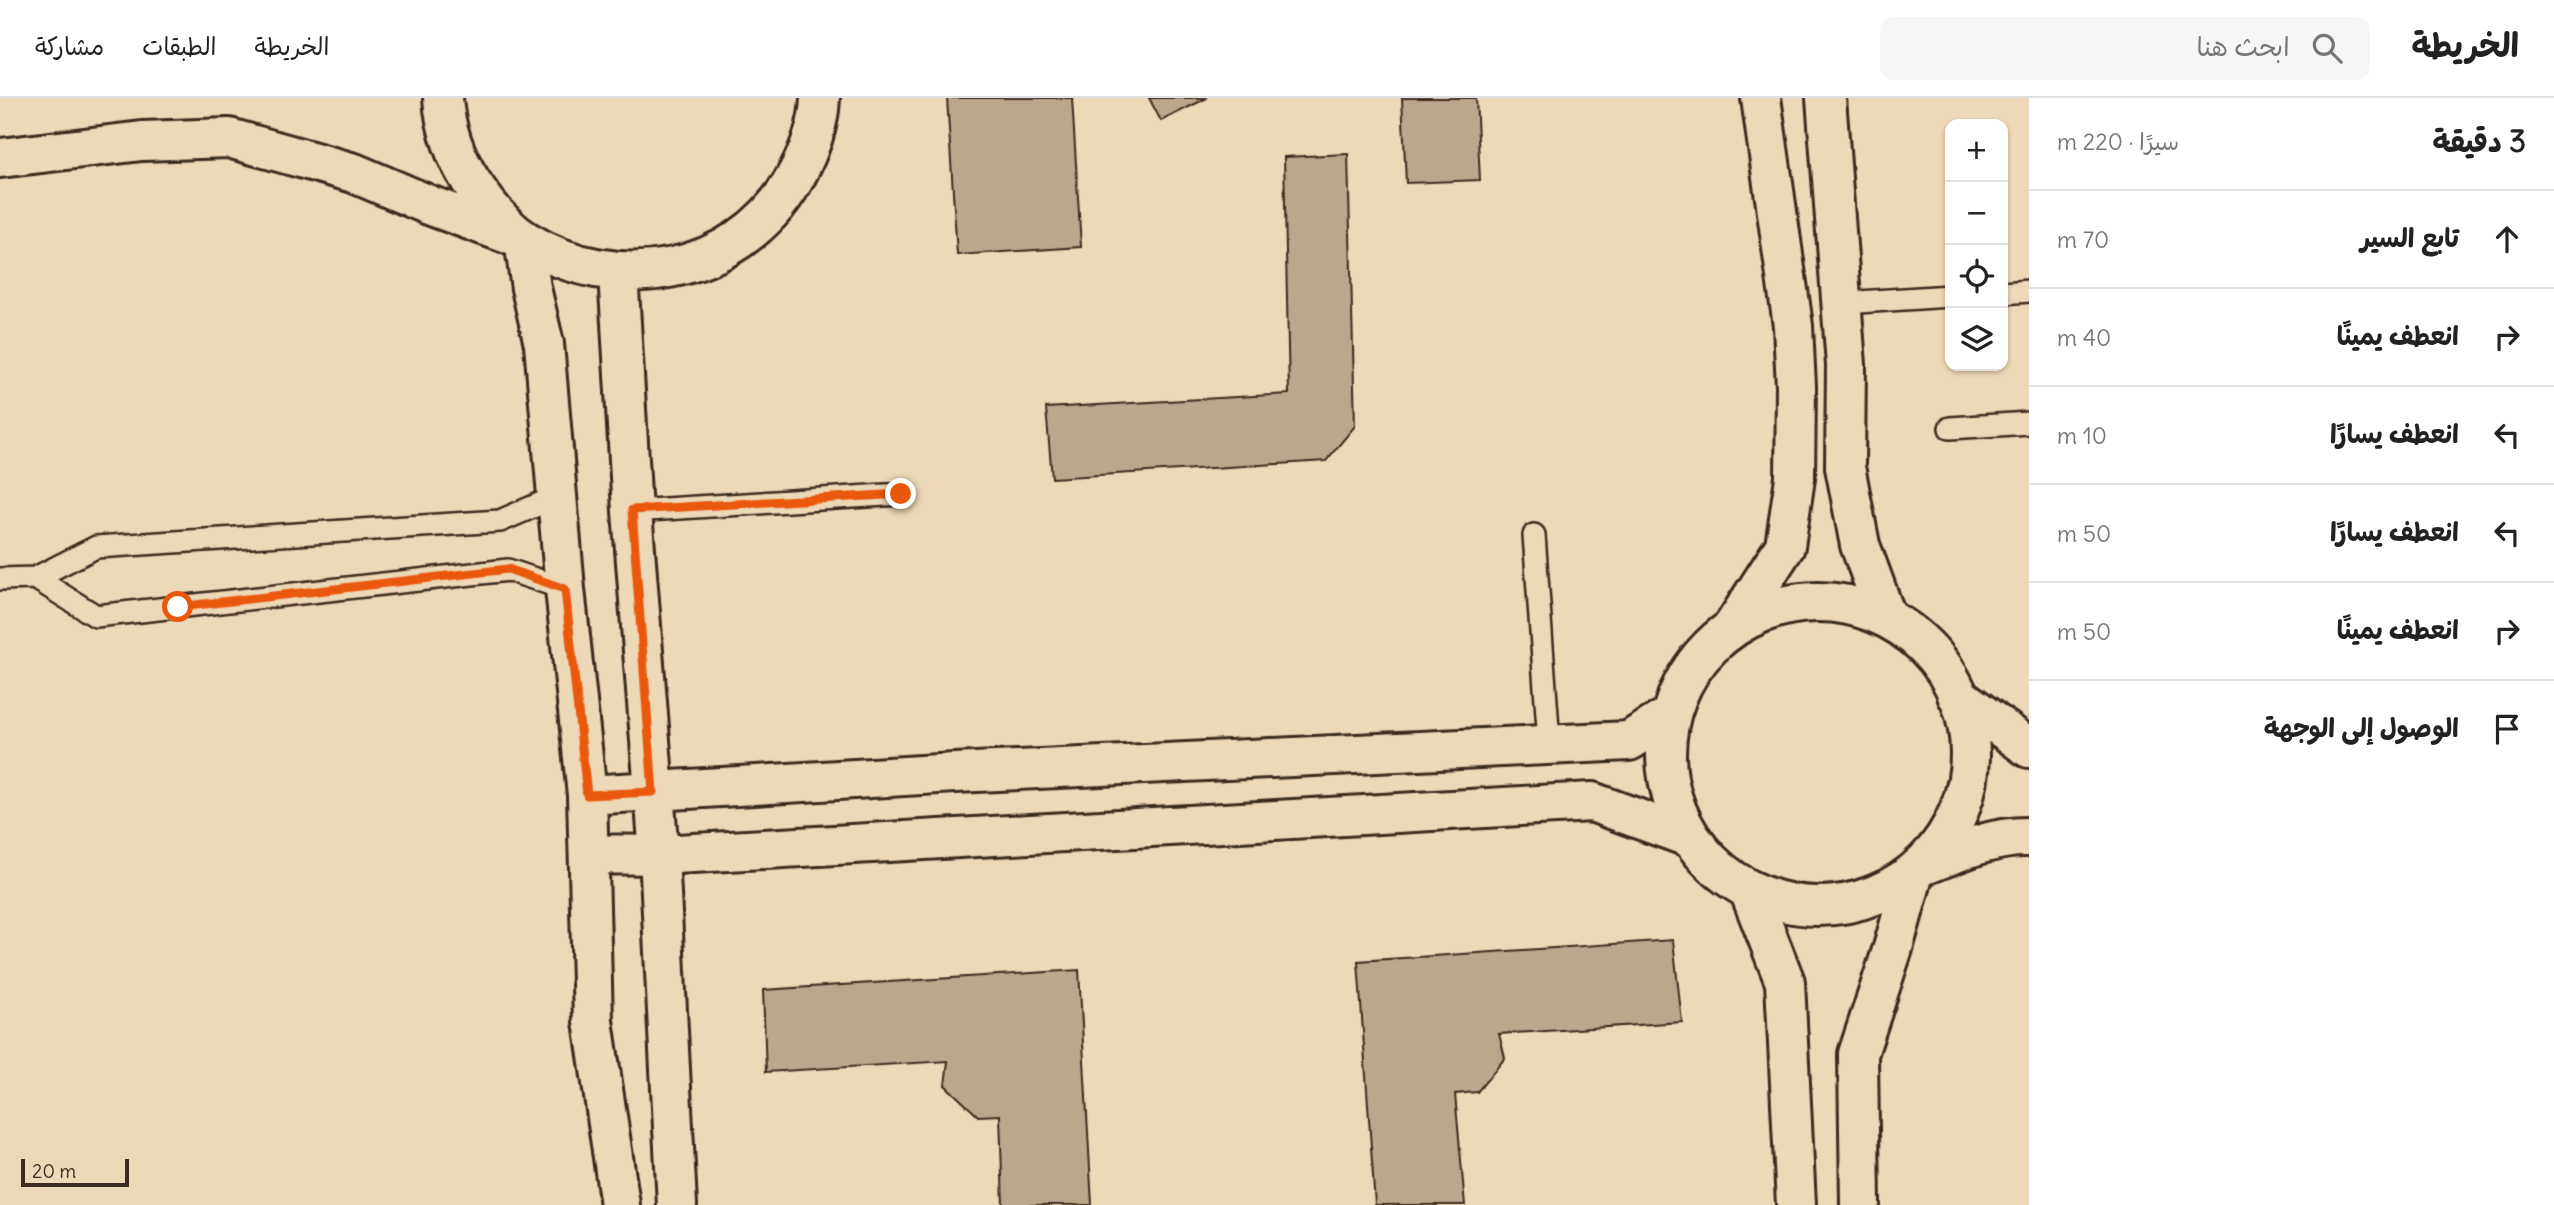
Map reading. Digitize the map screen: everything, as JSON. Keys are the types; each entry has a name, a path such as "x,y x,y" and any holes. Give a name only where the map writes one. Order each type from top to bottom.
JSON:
{"street":[{"path":"443,98 444,117 460,164 487,206 524,240 531,288 544,344 565,589 587,795 593,1021 620,1205"},
{"path":"0,158 142,141 229,138 354,173 429,205 524,240 569,262 618,272 664,270 708,257 748,233 781,200 805,160 819,116 820,98"},
{"path":"1732,628 1785,546 1795,478 1796,387 1793,326 1761,98"},
{"path":"1826,98 1843,303 1846,365 1845,467 1860,545 1886,616"},
{"path":"618,272 632,510 659,855 677,1205"},
{"path":"1860,1205 1858,1054 1917,870 1940,847 1962,807 1970,763 1966,718 1950,676 1922,642 1886,616 1848,604 1808,601 1768,609 1732,628 1706,651 1684,681 1671,715 1666,746 1668,778 1677,809 1691,838 1716,868 1749,890 1790,904 1834,906 1876,896 1917,870 1982,843 2009,837 2029,837"},
{"path":"1957,695 2029,748"},
{"path":"587,795 955,773 1629,741 1671,715"},
{"path":"589,854 659,855 1592,802 1691,838"},
{"path":"1749,890 1785,982 1796,1205"}],"lane":[{"path":"2008,293 2029,291"},
{"path":"1843,303 1945,296"},
{"path":"1950,428 2029,424"},
{"path":"632,510 901,494"},
{"path":"0,579 35,578 96,547 500,521 558,496"},
{"path":"1534,535 1549,743"},
{"path":"35,578 96,617 508,569 565,589"}],"building":[{"path":"947,98 1072,98 1081,247 957,255"},
{"path":"1149,98 1207,98 1161,121"},
{"path":"1402,98 1476,98 1480,180 1406,183"},
{"path":"1348,154 1355,426 1326,461 1052,478 1046,408 1289,394 1284,157"},
{"path":"1673,940 1682,1022 1499,1034 1505,1058 1477,1092 1455,1094 1465,1205 1375,1205 1358,961"},
{"path":"1079,970 1092,1205 1003,1205 1000,1115 978,1116 945,1085 948,1061 766,1072 763,990"}],"route":[{"path":"178,607 508,569 565,589 587,795 653,792 632,510 901,494"}]}
